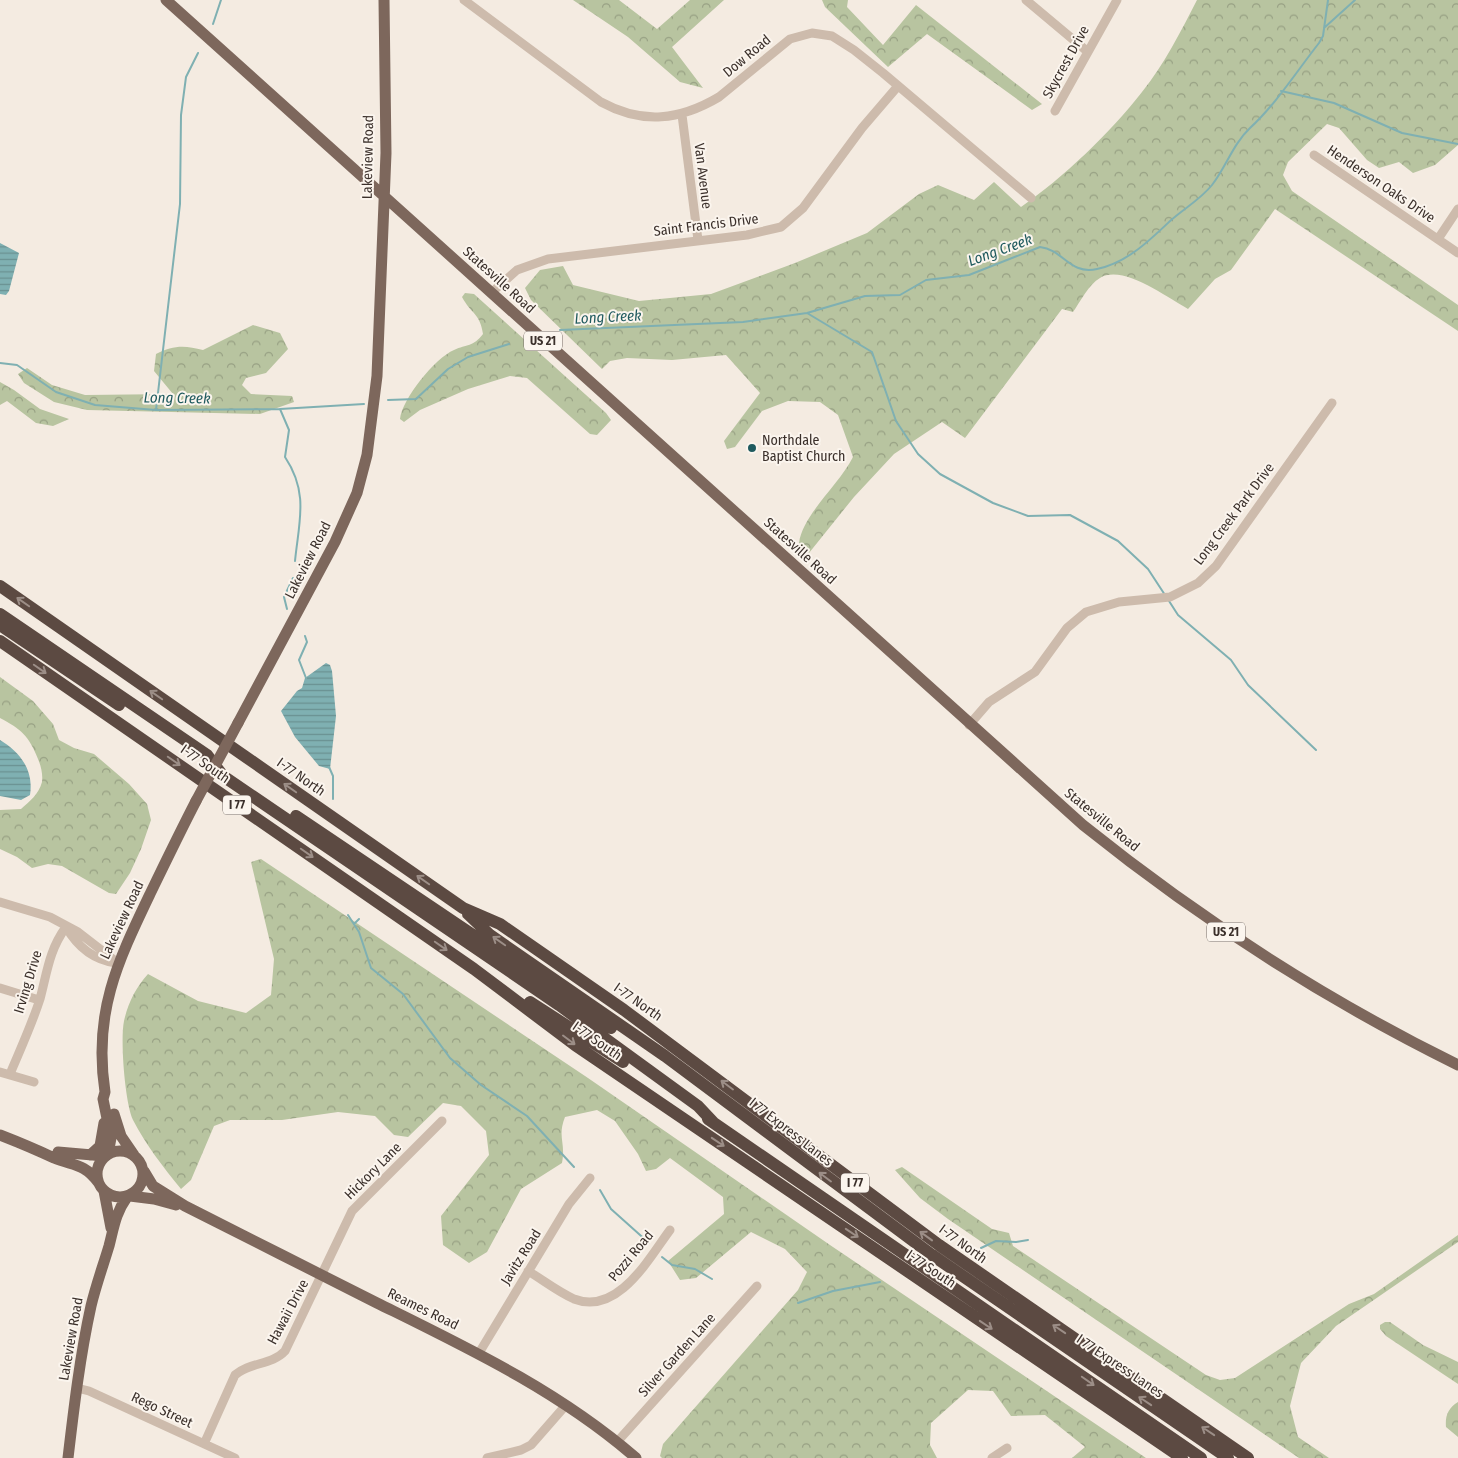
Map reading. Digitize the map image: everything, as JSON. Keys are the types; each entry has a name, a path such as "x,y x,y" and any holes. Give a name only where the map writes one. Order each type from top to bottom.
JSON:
{"highway":[{"name":"I-77 North","path":"0,586 463,908 500,924 624,1010 939,1245 1248,1458"},
{"path":"0,614 188,747 203,762 215,765 223,776 241,784 689,1081 709,1088"},
{"path":"0,625 188,747"},
{"name":"I-77 South","path":"0,641 474,969 575,1045 1182,1458"},
{"path":"241,784 571,1014 698,1106 714,1124"},
{"name":"I 77 Express Lanes","path":"463,908 490,934 709,1088 890,1225 1228,1458"},
{"name":"I 77","path":"474,969 565,1023 1201,1458"}],"main road":[{"name":"Statesville Road","path":"166,0 1083,825 1203,917 1326,995 1458,1066"},
{"name":"Lakeview Road","path":"106,1155 111,1138 103,1099 105,1092 102,1031 108,994 118,963 196,801 335,542 351,508 365,466 372,432 376,383 382,196 386,153 384,0"},
{"name":"Lakeview Road","path":"105,1092 110,1097 121,1136 136,1157"},
{"path":"90,1155 96,1151 102,1141 105,1108"},
{"path":"0,1135 86,1169 101,1187 114,1196 128,1196 141,1186 144,1171 136,1157 121,1151 106,1155 47,1153"},
{"path":"101,1187 97,1169 106,1155"},
{"name":"Reames Road","path":"144,1171 153,1186 185,1206 478,1353 566,1404 636,1458"},
{"name":"Lakeview Road","path":"68,1458 77,1388 91,1308 109,1245 111,1228 101,1187"},
{"name":"Lakeview Road","path":"111,1228 128,1196"},
{"name":"Reames Road","path":"128,1196 154,1199 185,1206"}],"street":[{"name":"Dow Road","path":"464,0 580,88 610,107 623,112 646,116 682,115 719,97 783,44 806,34 822,34 842,41 1031,198"},
{"path":"1026,0 1088,52"},
{"name":"Skycrest Drive","path":"1055,111 1117,0"},
{"name":"Saint Francis Drive","path":"490,293 517,270 542,260 766,232 789,222 803,208 862,128 898,86"},
{"name":"Van Avenue","path":"682,115 698,240"},
{"name":"Henderson Oaks Drive","path":"1314,156 1458,253"},
{"path":"1438,239 1458,209"},
{"name":"Long Creek Park Drive","path":"969,724 989,702 1035,672 1067,628 1086,612 1119,602 1170,597 1198,584 1216,566 1332,403"},
{"path":"0,902 50,916 66,927 72,939 96,957 102,961 118,963"},
{"name":"Irving Drive","path":"10,1074 40,1000 49,957 57,939 66,927"},
{"path":"0,988 40,1000"},
{"path":"0,1072 34,1082"},
{"name":"Hickory Lane","path":"322,1276 352,1211 442,1121"},
{"name":"Javitz Road","path":"478,1353 569,1204 590,1178"},
{"name":"Pozzi Road","path":"528,1271 575,1299 591,1301 611,1297 626,1286 670,1230"},
{"name":"Hawaii Drive","path":"204,1444 236,1375 243,1369 281,1356 291,1341 322,1276"},
{"name":"Silver Garden Lane","path":"617,1442 757,1286"},
{"name":"Rego Street","path":"77,1388 89,1391 235,1458"},
{"path":"487,1458 521,1450 531,1445 566,1404"},
{"path":"992,1458 1007,1448"}],"green space":[{"path":"573,0 619,0 657,29 690,0 724,0 672,47 703,88 680,82 628,37"},
{"path":"822,0 848,0 847,7 883,45 916,5 1042,104 1032,110 927,34 888,67 825,7"},
{"path":"1197,0 1458,0 1458,145 1435,165 1413,173 1399,162 1379,168 1367,160 1339,128 1327,124 1288,162 1283,175 1292,191 1458,305 1458,331 1275,209 1231,270 1215,279 1188,309 1157,290 1132,278 1109,275 1100,278 1088,289 1073,312 1062,309 965,438 942,422 894,454 854,497 809,553 799,543 807,521 847,468 853,457 838,415 820,402 788,401 762,411 735,447 727,449 724,441 760,393 726,355 672,360 627,358 610,361 602,369 531,300 525,288 540,270 563,266 573,285 639,301 711,294 795,263 867,233 919,194 938,185 974,200 994,182 1021,207 1070,168 1130,107 1165,59"},
{"path":"465,293 474,294 606,413 611,420 597,435 590,434 527,378 510,376 468,389 420,410 404,422 400,419 413,390 429,370 446,354 473,343 483,334 480,322 462,297"},
{"path":"253,325 280,333 288,349 266,373 246,378 242,385 251,394 292,396 294,402 260,414 87,410 54,402 24,383 18,374 27,368 52,385 85,395 173,394 154,371 156,354 179,347 203,350"},
{"path":"0,382 40,409 69,419 53,426 36,423 7,401 0,405"},
{"path":"0,677 33,701 53,724 59,740 74,748 94,754 129,784 147,804 151,820 130,873 116,894 109,893 62,866 48,864 32,868 17,857 0,849 0,810 21,809 36,794 41,786 42,779 39,762 28,739 14,726 0,718"},
{"path":"261,859 588,1078 830,1245 1146,1458 1072,1458 1085,1447 1045,1415 1011,1416 993,1391 968,1390 931,1423 930,1445 937,1458 662,1458 660,1456 663,1444 798,1290 807,1272 785,1249 751,1232 696,1278 680,1280 668,1261 724,1214 723,1197 670,1158 656,1169 646,1171 638,1154 615,1121 597,1110 565,1117 562,1130 562,1163 521,1189 487,1252 469,1263 443,1245 441,1216 489,1155 486,1131 461,1106 443,1103 408,1137 394,1135 375,1116 338,1112 282,1120 230,1120 214,1126 191,1180 181,1189 149,1147 130,1112 124,1071 124,1021 133,996 148,974 198,1001 246,1013 271,995 274,959 251,862"},
{"path":"902,1167 992,1229 1009,1233 1013,1246 1206,1375 1220,1380 1235,1378 1349,1304 1374,1294 1458,1235 1458,1242 1336,1326 1301,1363 1290,1406 1298,1437 1329,1458 1299,1458 948,1219 920,1198 895,1170"},
{"path":"1390,1322 1423,1345 1458,1362 1458,1384 1386,1336 1380,1329 1380,1325"},
{"path":"1458,1402 1458,1437 1446,1427 1446,1423 1450,1410"}],"water":[{"path":"0,243 19,253 9,291 6,295 0,294"},
{"path":"326,663 330,665 332,671 336,716 330,769 319,766 295,737 281,711 297,691 302,688 305,678"},
{"path":"0,740 14,750 28,770 31,786 30,795 21,800 0,796"}],"waterway":[{"path":"213,24 221,0"},
{"name":"Long Creek","path":"560,330 743,322 807,313 865,296 900,295 926,280 969,275 1040,247 1048,249 1080,269 1097,269 1118,262 1145,244 1212,185 1244,134 1260,119 1319,43 1323,36 1328,0"},
{"name":"Long Creek","path":"1324,28 1355,0"},
{"path":"156,410 180,204 181,115 186,77 198,53"},
{"path":"1281,91 1334,103 1402,133 1458,144"},
{"path":"807,313 872,352 896,421 918,454 940,474 993,503 1028,516 1070,515 1118,541 1148,569 1165,595"},
{"name":"Long Creek","path":"388,400 416,399 448,369 468,357 509,344"},
{"name":"Long Creek","path":"0,363 17,365 56,392 95,405 156,410 280,409 364,404"},
{"path":"280,409 289,430 285,457 292,470 300,495 300,520 295,561"},
{"path":"287,609 284,597 293,578"},
{"path":"1169,601 1178,615 1231,660 1248,685 1316,750"},
{"path":"305,636 307,642 299,660 306,678"},
{"path":"329,767 333,776 333,799"},
{"path":"348,915 359,932 371,968 403,994 450,1058 481,1085 527,1116 574,1167"},
{"path":"354,924 359,919"},
{"path":"600,1190 611,1209 649,1243"},
{"path":"981,1248 996,1241 1016,1242 1028,1240"},
{"path":"662,1257 672,1265 695,1269 712,1279"},
{"path":"798,1303 833,1291 880,1282"}],"place":[{"name":"Northdale Baptist Church","path":"752,448"}]}
